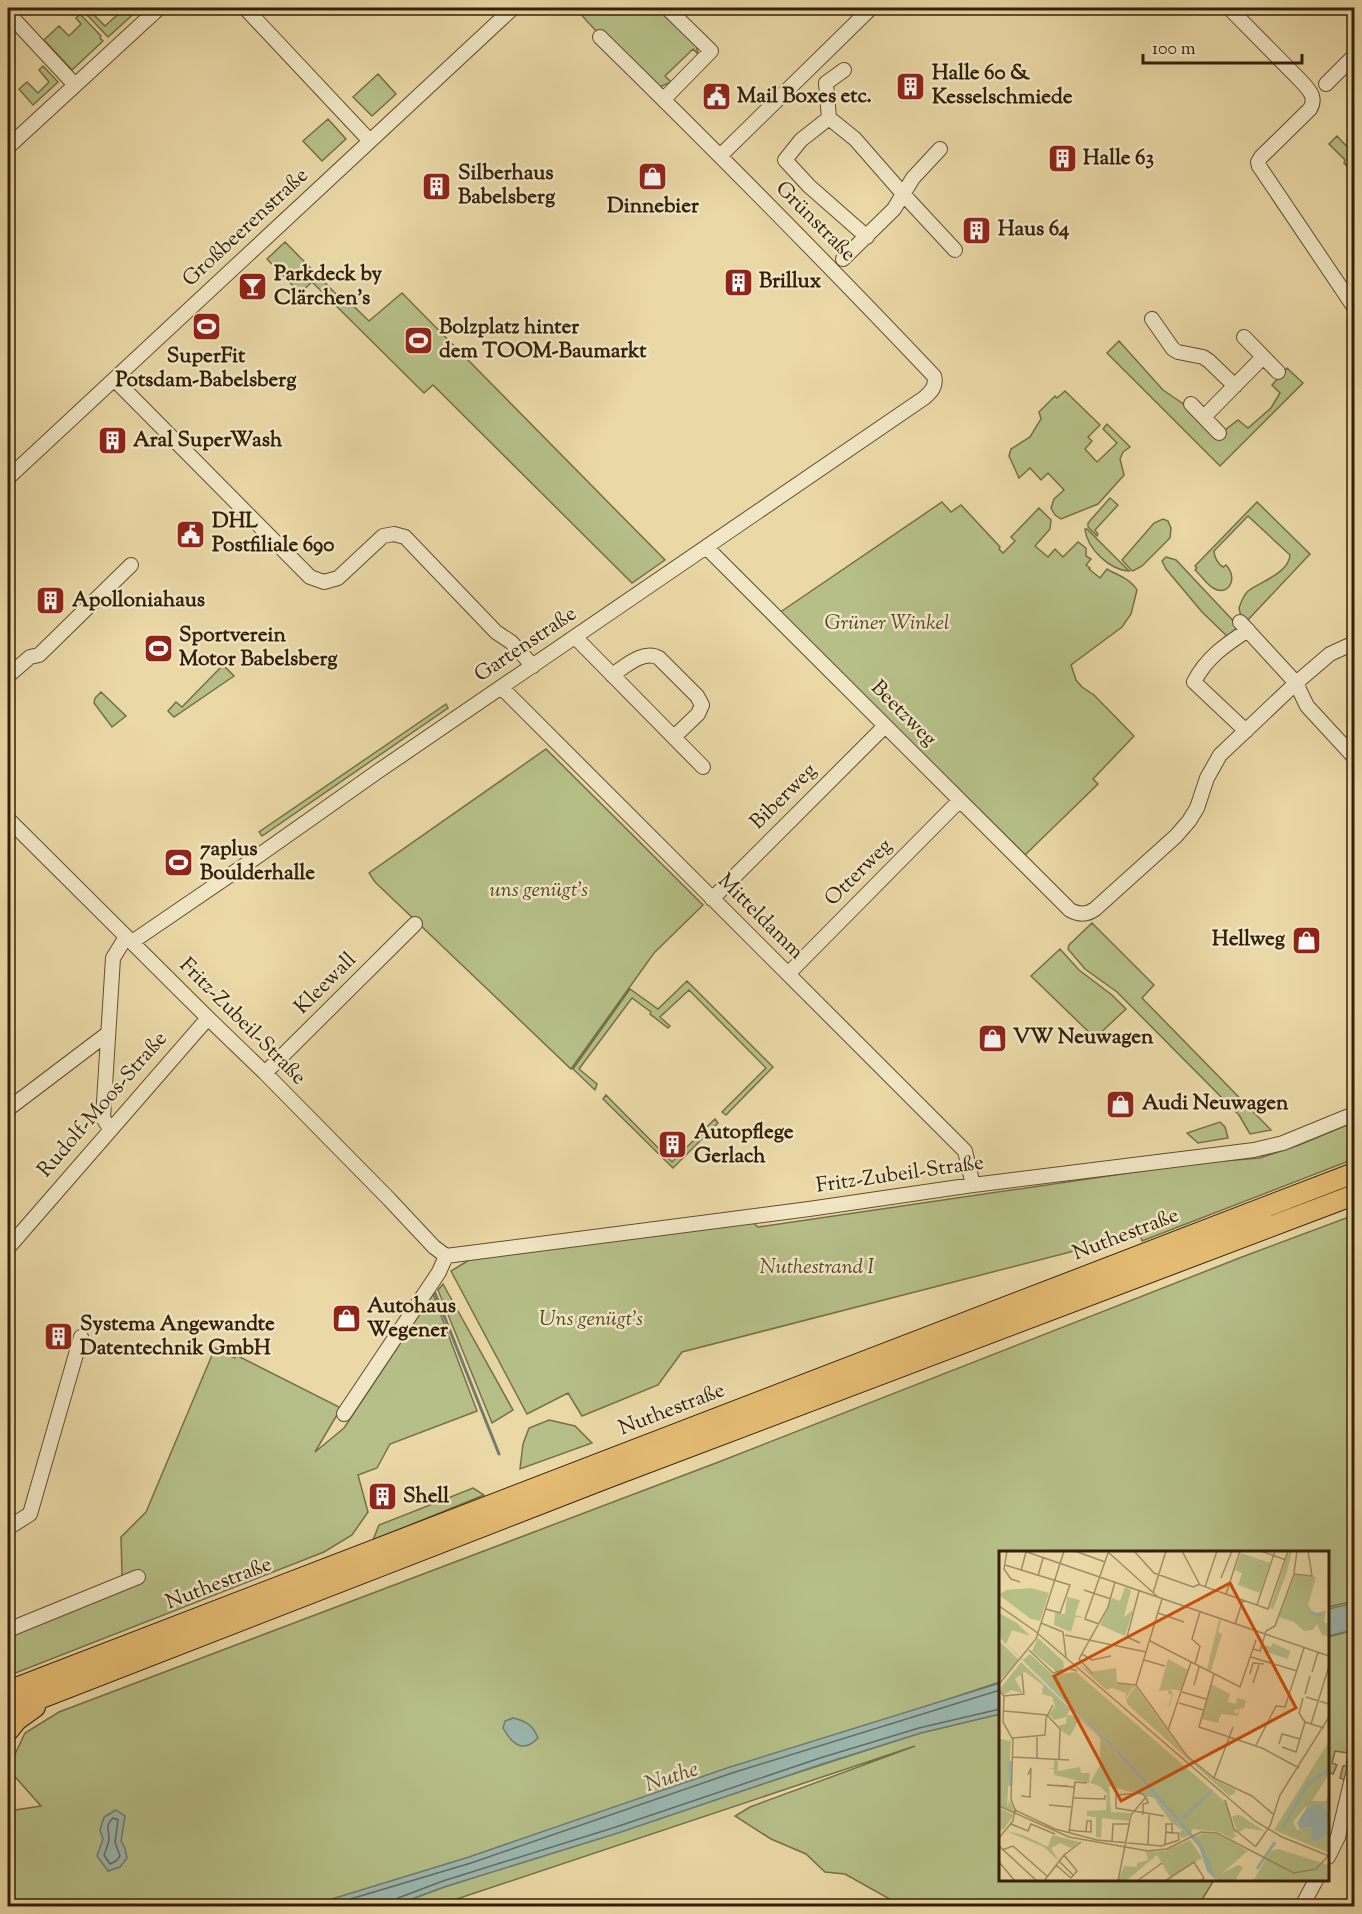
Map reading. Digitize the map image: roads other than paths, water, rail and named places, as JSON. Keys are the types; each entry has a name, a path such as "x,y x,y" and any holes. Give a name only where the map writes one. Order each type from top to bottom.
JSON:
{"highway":[{"name":"Nuthestraße","path":"8,1691 1354,1173"},
{"name":"Nuthestraße","path":"8,1711 618,1474 1354,1195"},
{"path":"8,1731 17,1720 56,1692"}],"street":[{"path":"8,147 159,8"},
{"path":"245,8 370,141"},
{"name":"Großbeerenstraße","path":"8,478 513,8"},
{"path":"664,99 711,51 667,8"},
{"path":"720,156 871,8"},
{"path":"1229,8 1312,94 1313,101 1310,109 1261,157 1258,166 1354,308"},
{"path":"8,13 75,85"},
{"name":"Grünstraße","path":"600,37 664,99 934,376"},
{"path":"1326,84 1354,56"},
{"path":"844,70 826,83 829,118 855,139 955,250"},
{"path":"829,118 801,140 785,160 809,186 867,237"},
{"path":"843,259 894,208 913,178 940,150"},
{"path":"1152,319 1173,349 1203,357 1235,386"},
{"path":"1244,337 1278,372"},
{"path":"1204,417 1263,357"},
{"name":"Gartenstraße","path":"129,940 924,398 933,389 934,376"},
{"path":"114,380 310,577 324,582 338,578 383,536 394,534 405,537 496,632 511,642 532,666"},
{"path":"1191,404 1219,433"},
{"name":"Beetzweg","path":"706,547 959,801 1070,910 1079,914 1092,912 1176,836 1197,808 1212,766 1220,755 1246,731"},
{"path":"8,676 30,657 39,655 131,565"},
{"path":"1354,643 1330,654 1296,683 1246,731 1194,682 1202,668 1244,626 1296,683 1307,706 1354,757"},
{"path":"575,637 703,767"},
{"path":"612,675 644,655 654,655 659,658 700,699 702,705 698,714 675,737"},
{"name":"Mitteldamm","path":"501,687 965,1151 973,1185"},
{"name":"Biberweg","path":"712,898 885,726"},
{"name":"Otterweg","path":"788,974 959,801"},
{"name":"Fritz-Zubeil-Straße","path":"8,819 265,1072 434,1247 446,1256 973,1185 1254,1150 1283,1143 1354,1114"},
{"name":"Kleewall","path":"265,1072 415,924"},
{"path":"110,1129 103,1118 113,958 129,940"},
{"name":"Rudolf-Moos-Straße","path":"8,1248 208,1018"},
{"path":"8,1109 107,1034"},
{"path":"344,1414 439,1272 446,1256"},
{"path":"8,1528 30,1514 81,1337"},
{"path":"8,1630 138,1577"},
{"path":"1329,1855 1338,1837 1354,1770"},
{"path":"1302,1906 1315,1881"}],"water":[{"path":"1354,1603 1354,1630 1329,1636 1329,1609"},
{"path":"999,1683 999,1714 921,1733 822,1764 618,1833 444,1887 393,1906 309,1906 469,1857 730,1767"},
{"path":"513,1718 528,1724 538,1738 527,1746 513,1742 503,1728 505,1721"},
{"path":"116,1810 125,1816 121,1841 127,1858 120,1867 108,1871 97,1856 103,1839 100,1830 104,1817"}],"waterway":[{"path":"435,1293 499,1454"}],"place":[{"name":"Halle 60 & Kesselschmiede","path":"911,86"},
{"name":"Mail Boxes etc.","path":"716,97"},
{"name":"Halle 63","path":"1062,159"},
{"name":"Dinnebier","path":"653,176"},
{"name":"Silberhaus Babelsberg","path":"437,186"},
{"name":"Haus 64","path":"977,230"},
{"name":"Brillux","path":"738,282"},
{"name":"Parkdeck by Clärchen's","path":"253,287"},
{"name":"SuperFit Potsdam-Babelsberg","path":"206,326"},
{"name":"Bolzplatz hinter dem TOOM-Baumarkt","path":"418,340"},
{"name":"Aral SuperWash","path":"112,441"},
{"name":"DHL Postfiliale 690","path":"191,534"},
{"name":"Apolloniahaus","path":"51,601"},
{"name":"Sportverein Motor Babelsberg","path":"158,648"},
{"name":"7aplus Boulderhalle","path":"179,862"},
{"name":"Hellweg","path":"1306,940"},
{"name":"VW Neuwagen","path":"992,1038"},
{"name":"Audi Neuwagen","path":"1121,1104"},
{"name":"Autopflege Gerlach","path":"673,1145"},
{"name":"Autohaus Wegener","path":"346,1319"},
{"name":"Systema Angewandte Datentechnik GmbH","path":"59,1337"},
{"name":"Shell","path":"382,1497"}],"park label":[{"name":"Grüner Winkel","path":"887,624"},
{"name":"uns genügt's","path":"539,891"},
{"name":"Nuthestrand I","path":"817,1268"},
{"name":"Uns genügt’s","path":"591,1320"}],"water label":[{"name":"Nuthe","path":"672,1778"}]}
